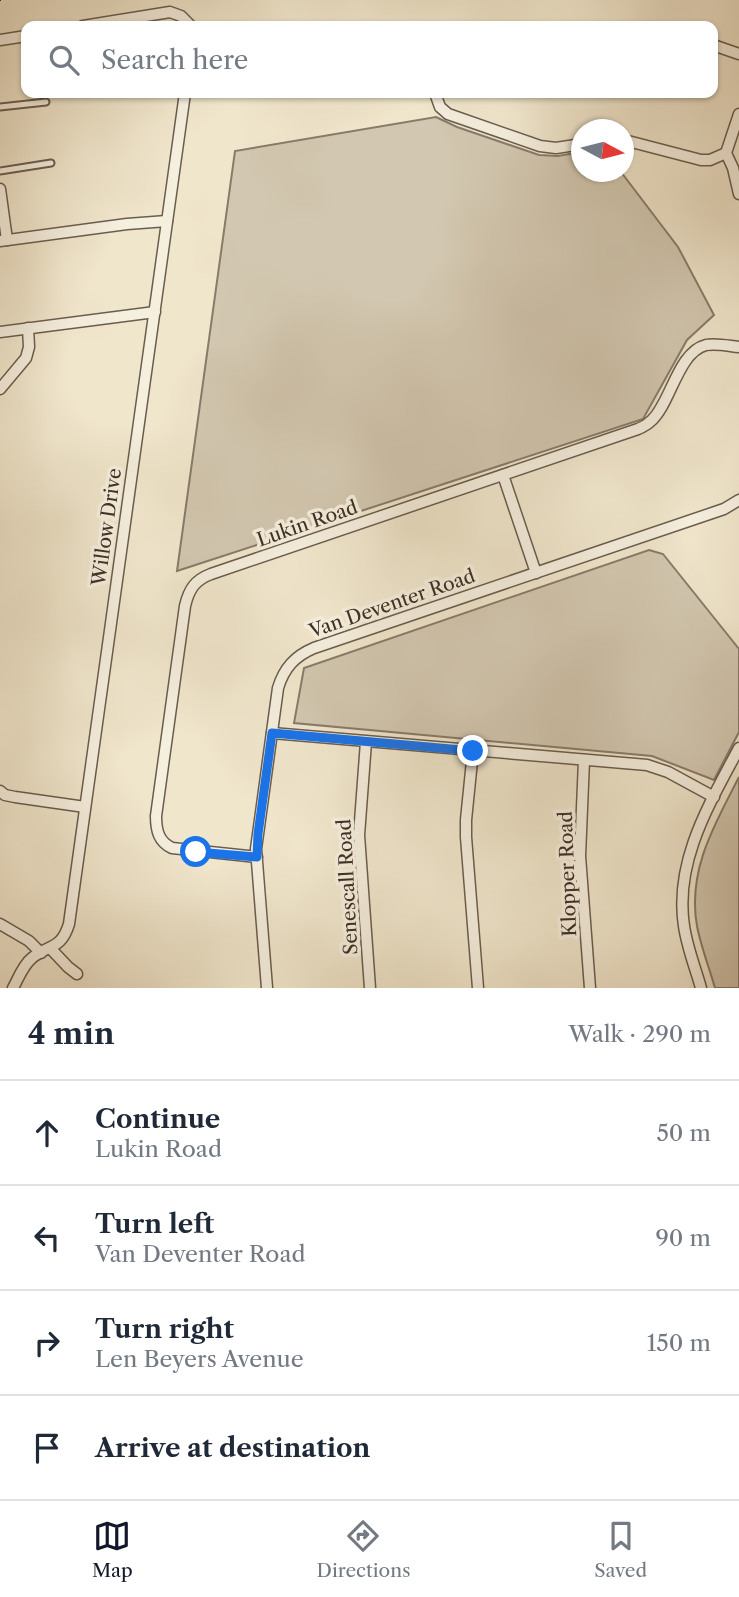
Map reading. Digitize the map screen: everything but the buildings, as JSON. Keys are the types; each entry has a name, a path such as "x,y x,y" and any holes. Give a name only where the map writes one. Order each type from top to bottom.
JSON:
{"street":[{"path":"114,21 170,12 186,21"},
{"path":"0,40 21,37"},
{"path":"718,47 739,54"},
{"name":"Willow Drive","path":"13,988 31,958 63,938 69,924 184,98"},
{"path":"437,98 440,107 448,114 531,144 556,148 571,146"},
{"path":"739,114 726,153 733,168 739,194"},
{"path":"634,143 701,160 710,160 726,153"},
{"path":"0,189 3,241 167,221"},
{"path":"0,332 155,312"},
{"path":"0,389 26,358 29,328"},
{"name":"Lukin Road","path":"257,857 172,848 163,843 156,828 186,606 190,590 199,580 642,428 656,415 685,362 698,348 713,344 739,347"},
{"path":"503,475 536,573"},
{"name":"Van Deventer Road","path":"267,988 257,857 258,834 281,678 292,662 299,655 314,648 724,509 739,500"},
{"path":"272,733 652,766 714,797"},
{"name":"Senescall Road","path":"366,742 359,835 370,988"},
{"path":"701,988 686,938 682,901 684,879 697,831 739,748"},
{"path":"473,751 466,837 478,988"},
{"name":"Klopper Road","path":"584,760 580,856 590,988"},
{"path":"0,792 15,797 85,807"},
{"path":"0,924 46,951 77,974"}],"lane":[{"path":"0,107 46,102"},
{"path":"0,171 51,163"}],"shaded area":[{"path":"436,117 457,127 539,155 571,154 571,182 629,182 678,247 714,315 687,340 643,419 177,571 235,151"},
{"path":"649,550 663,554 739,649 739,732 714,780 652,756 294,723 304,668"},
{"path":"739,777 739,988 715,988 697,926 696,886 705,848"}],"route":[{"path":"196,852 257,857 272,733 473,751"}]}
